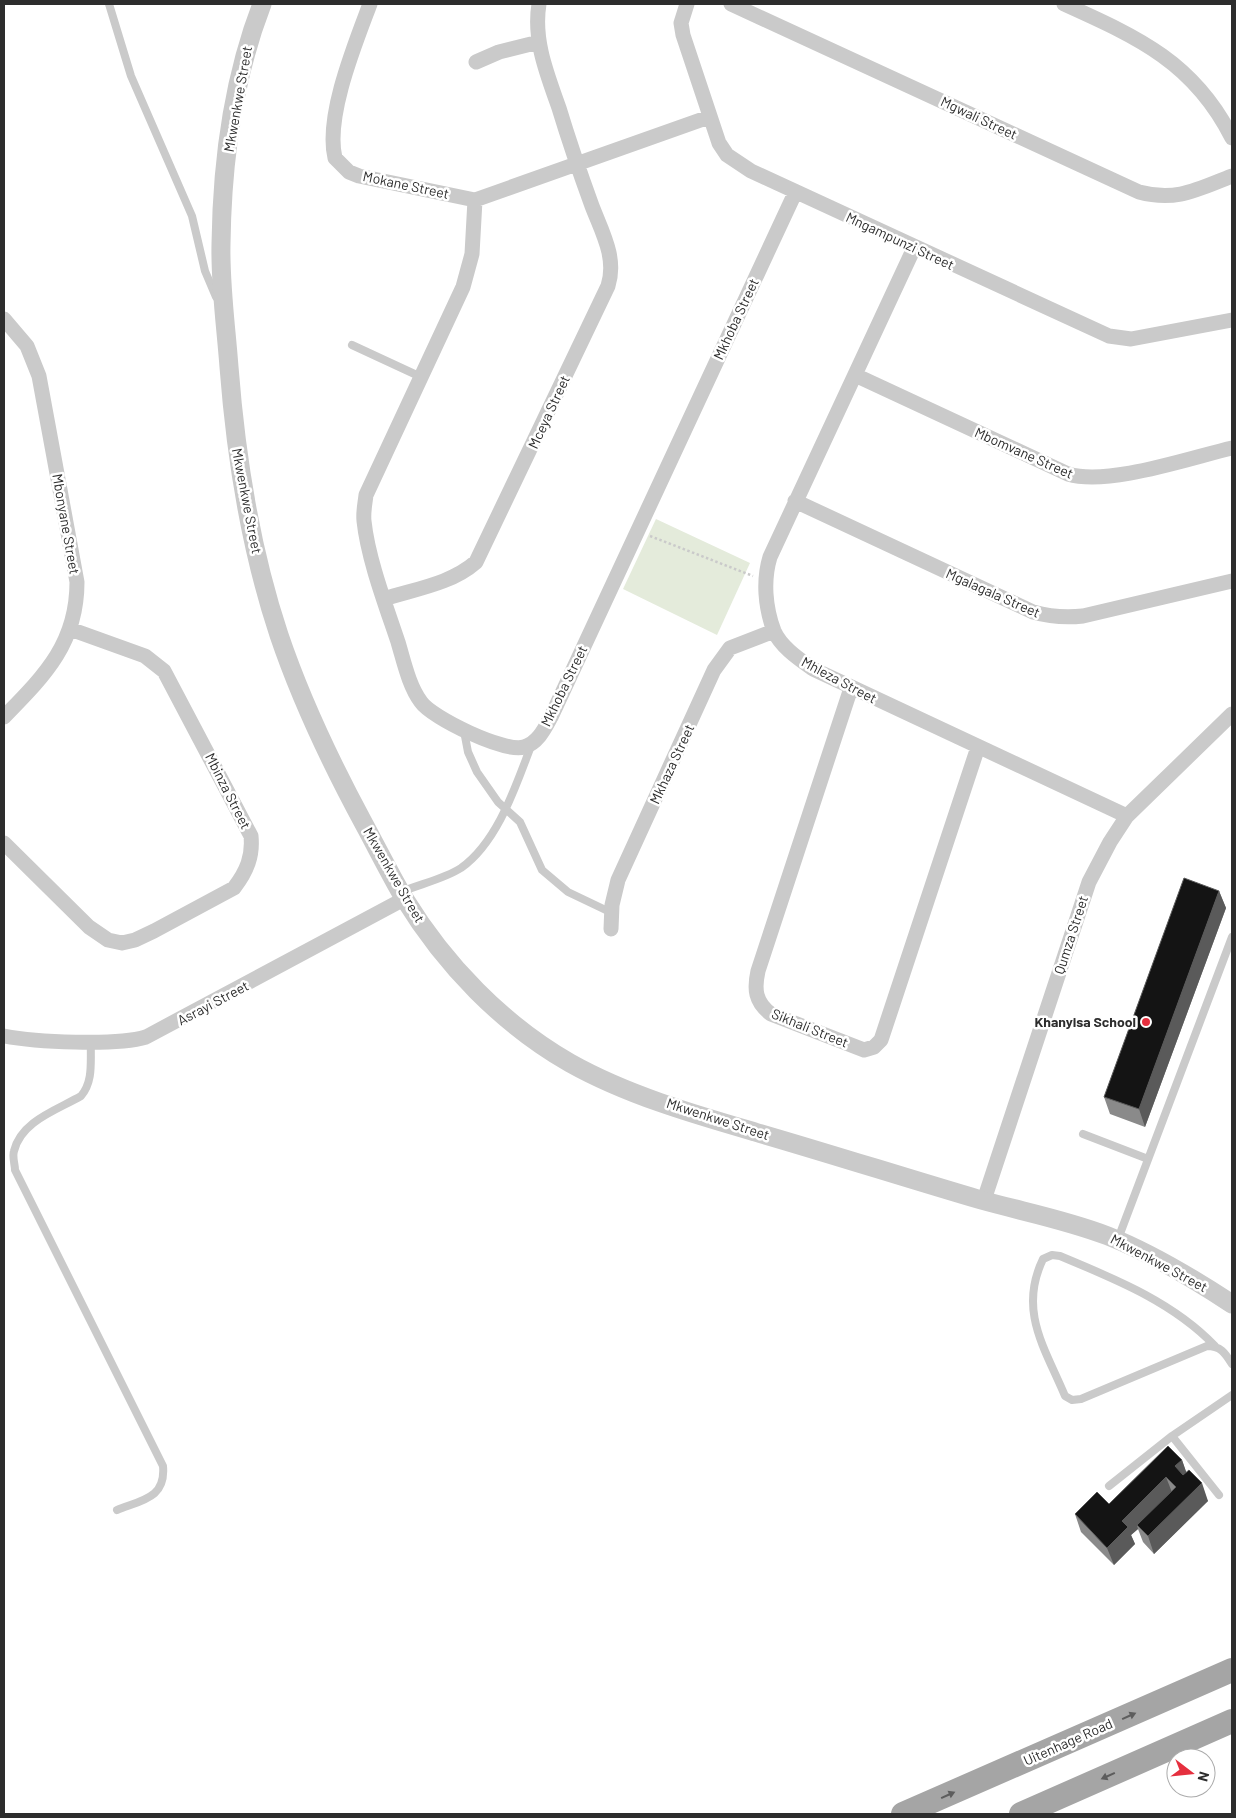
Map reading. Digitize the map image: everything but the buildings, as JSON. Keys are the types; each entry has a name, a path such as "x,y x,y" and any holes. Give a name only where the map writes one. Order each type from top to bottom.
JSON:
{"main road":[{"name":"Uitenhage Road","path":"903,1814 1232,1670"},
{"path":"1021,1814 1232,1721"}],"street":[{"name":"Mkwenkwe Street","path":"262,4 250,34 238,84 228,150 221,244 234,433 248,517 278,634 305,705 351,800 402,895 449,960 486,1001 524,1032 571,1063 630,1090 693,1112 984,1200 1074,1224 1118,1240 1232,1304"},
{"name":"Mokane Street","path":"370,4 336,109 332,132 335,158 349,172 359,176 475,200"},
{"path":"539,4 539,42 577,164"},
{"name":"Mngampunzi Street","path":"687,4 681,23 683,35 709,118 719,143 726,155 737,164 795,193 1109,336 1132,339 1232,320"},
{"name":"Mgwali Street","path":"731,4 1139,192 1152,195 1182,195 1232,176"},
{"path":"1064,4 1131,35 1168,59 1207,97 1222,118 1232,138"},
{"path":"476,62 499,52 539,42"},
{"path":"475,200 709,118"},
{"name":"Mceya Street","path":"384,599 452,578 465,572 476,562 608,286 612,274 610,254 577,164"},
{"name":"Mkhoba Street","path":"475,200 469,271 366,495 364,510 367,537 384,599 416,694 422,704 463,728 493,742 513,748 524,747 532,742 541,734 551,717 795,193"},
{"path":"774,631 765,581 770,557 914,248"},
{"name":"Mbonyane Street","path":"4,320 27,346 39,376 77,582 75,612 70,629 53,665 4,717"},
{"name":"Mbomvane Street","path":"855,375 1080,478 1105,478 1232,448"},
{"name":"Mgalagala Street","path":"795,501 1033,612 1048,616 1063,618 1083,616 1232,581"},
{"name":"Mbinza Street","path":"4,843 89,927 108,940 122,943 135,940 154,931 234,888 244,876 250,862 251,836 164,671 145,656 70,629"},
{"name":"Mhleza Street","path":"774,631 796,657 813,669 1127,816"},
{"name":"Mkhaza Street","path":"611,929 614,893 618,880 721,658 735,645 774,631"},
{"name":"Sikhali Street","path":"851,688 758,970 755,985 757,997 762,1008 771,1014 864,1050 874,1047 881,1040 978,747"},
{"name":"Qumza Street","path":"984,1200 1086,890 1110,842 1127,816 1154,787 1232,714"},
{"name":"Asrayi Street","path":"4,1036 91,1042 132,1042 146,1037 402,895"}],"lane":[{"path":"109,4 131,76 192,216 205,270 225,317"},
{"path":"352,344 421,377"},
{"path":"463,728 468,752 477,772 498,802 507,808 520,822 542,870 568,892 612,913"},
{"path":"402,895 460,868 472,859 507,808 532,742"},
{"path":"1118,1240 1232,937"},
{"path":"91,1042 90,1080 87,1089 81,1096 28,1126 20,1134 13,1153 15,1170 163,1466 164,1478 161,1488 152,1496 117,1510"},
{"path":"1083,1134 1148,1159"},
{"path":"1215,1346 1207,1346 1072,1400 1065,1396 1038,1335 1033,1306 1034,1277 1043,1259 1052,1255 1060,1256 1134,1289 1171,1310 1199,1329 1215,1346 1223,1350 1232,1364"},
{"path":"1110,1486 1172,1436 1232,1395"},
{"path":"1172,1436 1219,1495"}],"path":[{"path":"637,532 765,581"}],"green space":[{"path":"656,519 750,563 717,635 623,589"}],"place":[{"name":"Khanyisa School","path":"1146,1022"}]}
